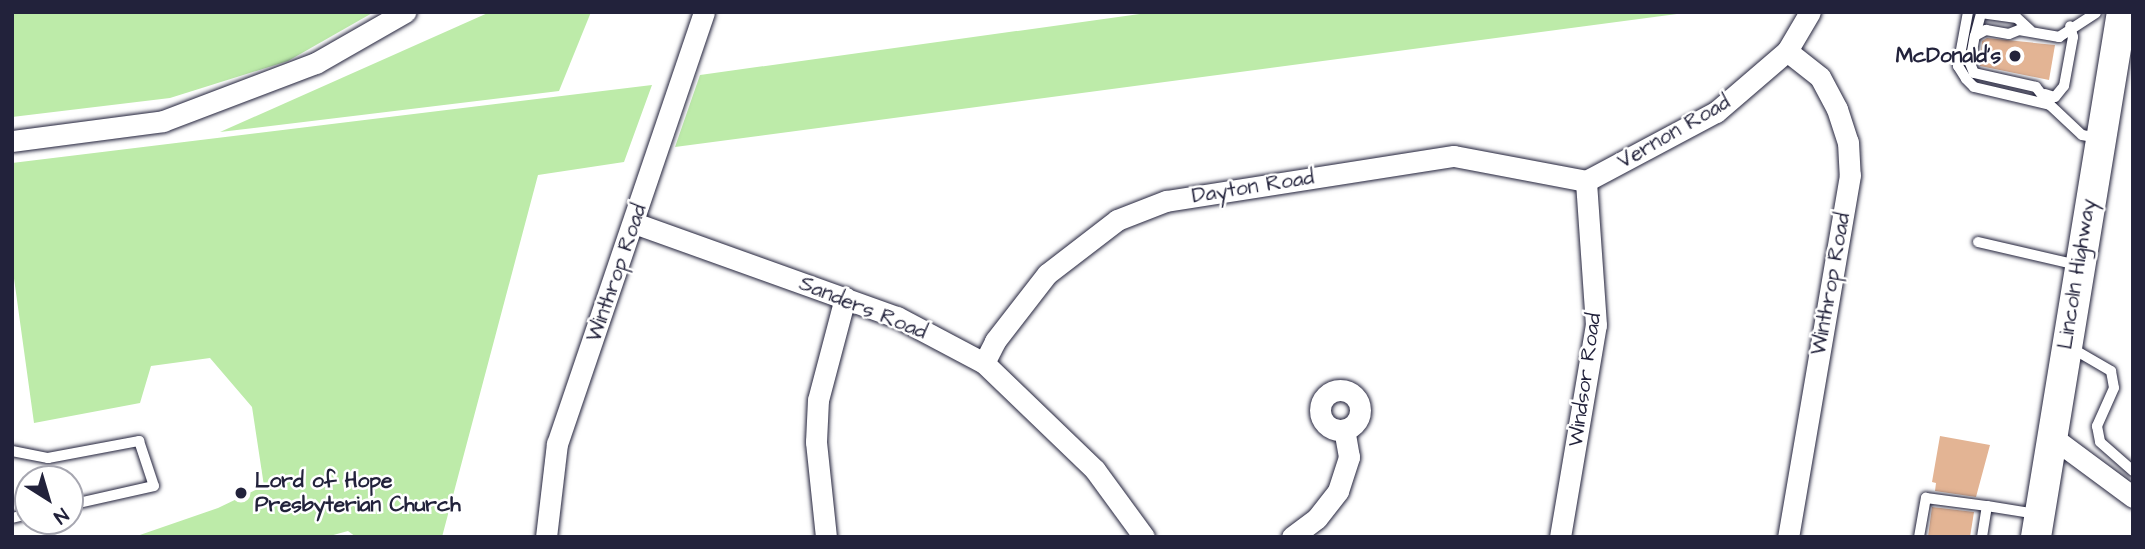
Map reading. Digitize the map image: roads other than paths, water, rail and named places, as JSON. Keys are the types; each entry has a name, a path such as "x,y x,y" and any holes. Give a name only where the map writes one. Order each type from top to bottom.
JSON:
{"main road":[{"name":"Lincoln Highway","path":"2038,526 2100,138 2123,59 2108,14"}],"street":[{"path":"12,141 163,121 316,63 405,12"},
{"name":"Winthrop Road","path":"546,537 557,444 704,12"},
{"name":"Vernon Road","path":"1586,181 1716,112 1787,51 1810,12"},
{"name":"Winthrop Road","path":"1787,51 1820,77 1837,109 1848,142 1850,174 1788,537"},
{"name":"Dayton Road","path":"984,363 1047,274 1117,220 1166,201 1454,156 1586,181"},
{"name":"Windsor Road","path":"1560,537 1596,325 1586,181"},
{"name":"Sanders Road","path":"634,223 897,317 984,363 1096,470 1144,537"},
{"path":"826,537 817,455 818,400 845,298"},
{"path":"1292,537 1317,518 1338,491 1349,457 1344,430"},
{"path":"2052,437 2131,491"}],"lane":[{"path":"1968,12 1958,66 1966,79 1974,87 2050,106"},
{"path":"2018,12 2029,30"},
{"path":"2029,30 2017,18 1981,13 1970,63 1975,73 2030,85 2055,97 2064,86 2073,37 2070,26"},
{"path":"1975,36 1986,30 2009,34 2029,30 2059,37 2070,26 2108,14"},
{"path":"2045,94 2050,106 2082,135 2100,138"},
{"path":"1978,242 2078,265"},
{"path":"2066,345 2111,371 2114,388 2097,426 2100,442 2090,465"},
{"path":"12,451 48,458 139,440 154,486 84,502"},
{"path":"2100,442 2133,471"},
{"path":"1919,537 1926,498 1987,506 2038,526"},
{"path":"1982,537 1987,506"}],"place":[{"name":"McDonald's","path":"2015,56"},
{"name":"Lord of Hope Presbyterian Church","path":"241,493"}]}
